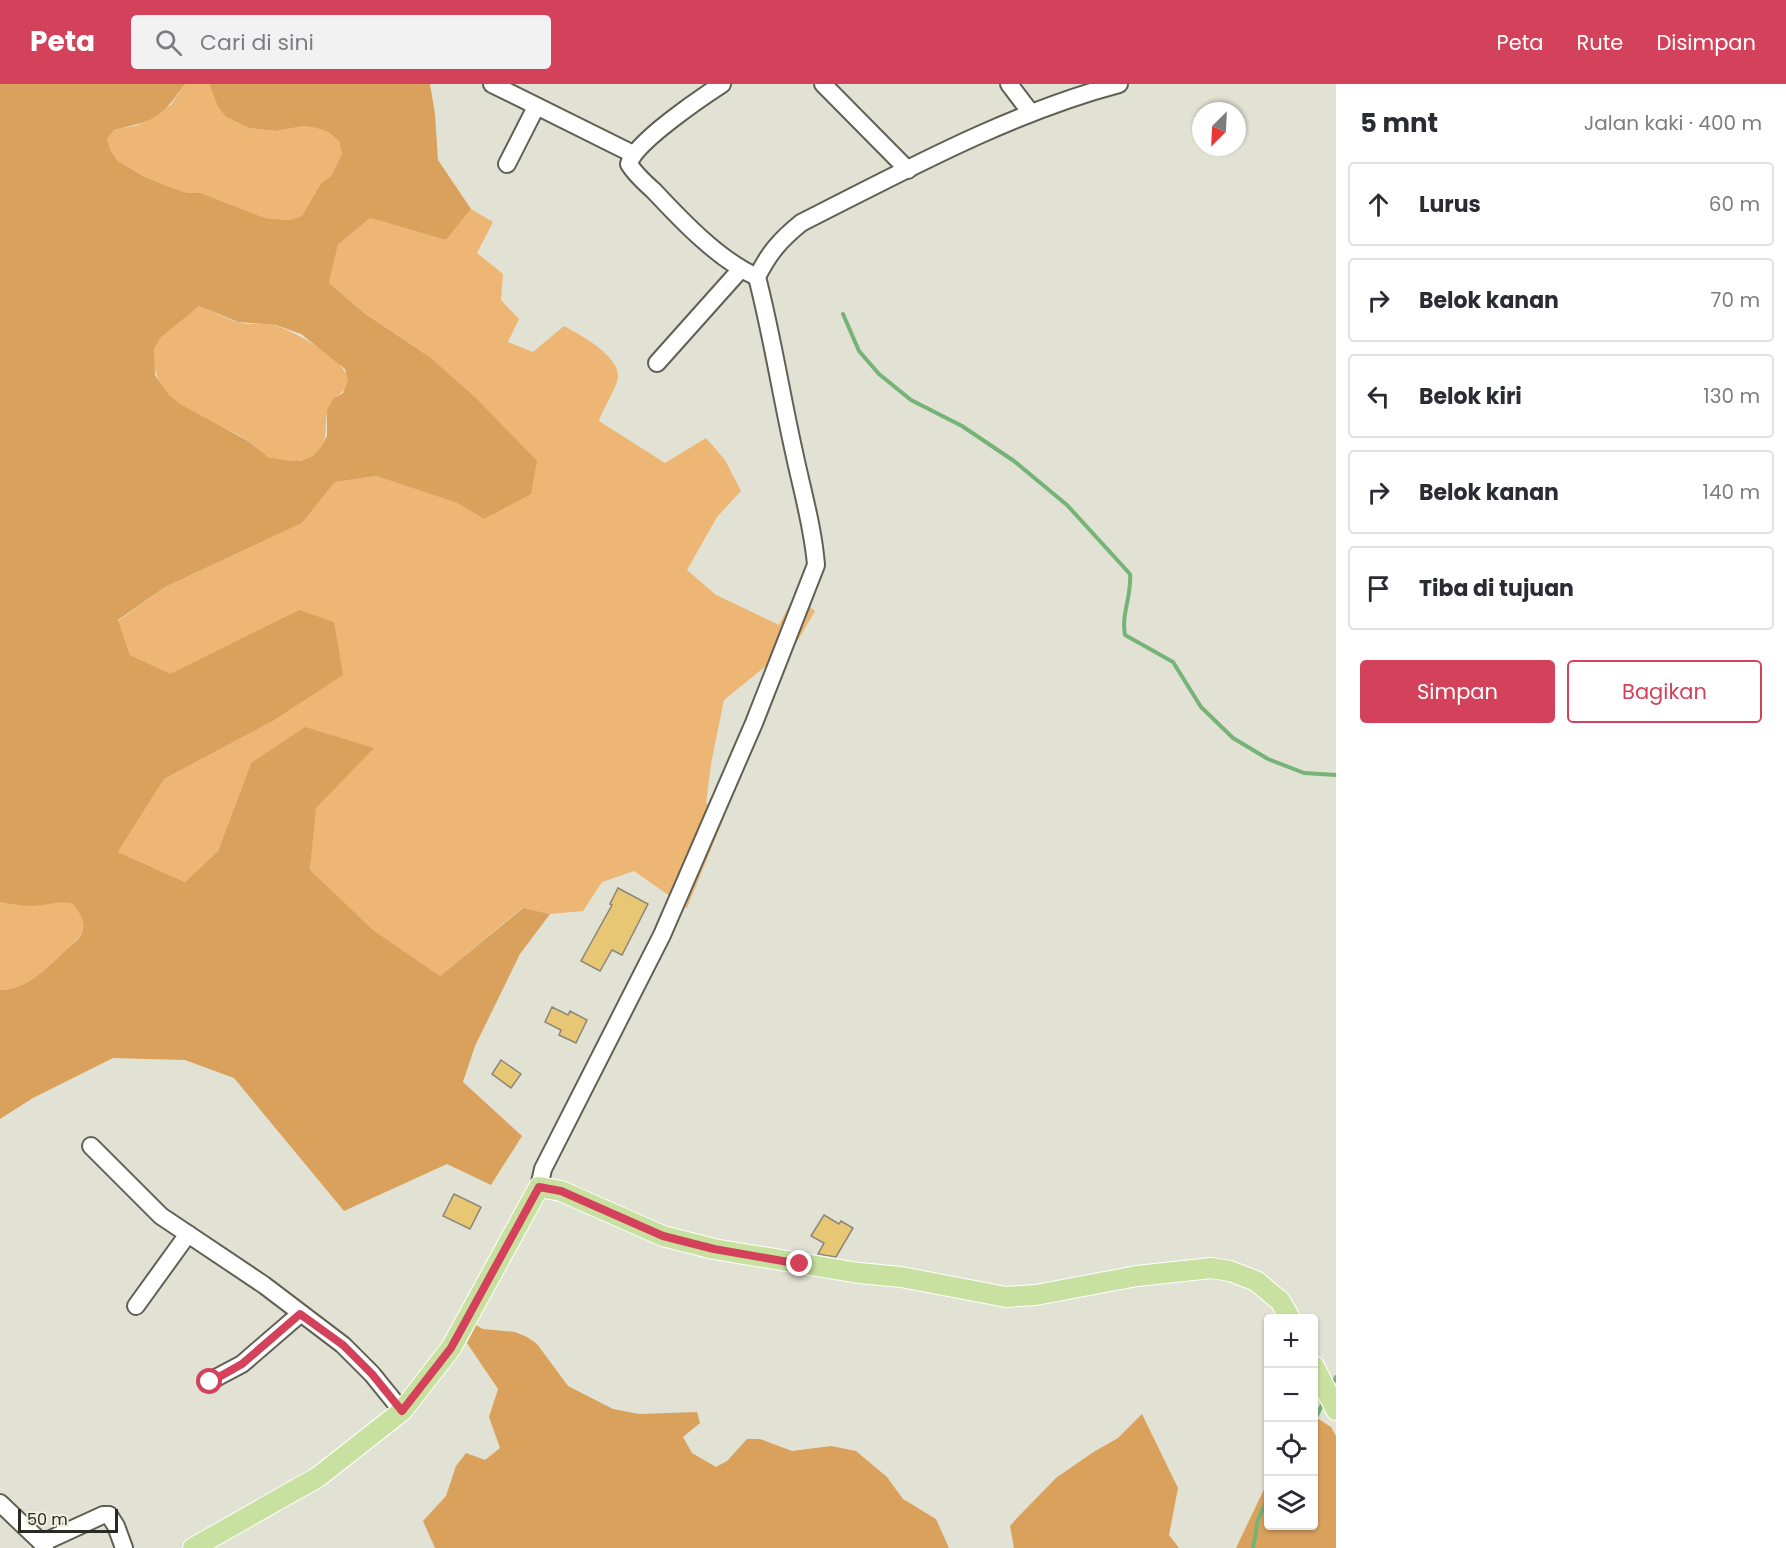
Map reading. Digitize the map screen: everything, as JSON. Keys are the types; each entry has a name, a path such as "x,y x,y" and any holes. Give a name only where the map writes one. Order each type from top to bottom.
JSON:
{"main road":[{"path":"193,1548 318,1477 402,1411 451,1348 539,1187 561,1191 663,1236 714,1249 859,1273 901,1277 1006,1297 1036,1295 1137,1276 1211,1269 1230,1271 1256,1281 1280,1301 1288,1314"},
{"path":"1318,1374 1336,1410"}],"street":[{"path":"492,84 633,154"},
{"path":"722,84 671,120 633,154 629,164 670,208 741,269 757,277"},
{"path":"823,84 908,170"},
{"path":"1009,84 1031,113"},
{"path":"539,1187 543,1169 662,935 754,723 816,565 814,541 770,328 757,277 769,254 786,235 801,223 908,170 1031,113 1119,84"},
{"path":"507,164 536,107"},
{"path":"657,363 741,269"},
{"path":"91,1146 161,1216 264,1285 343,1345 372,1374 402,1411"},
{"path":"136,1306 188,1234"},
{"path":"210,1382 242,1364 300,1314"},
{"path":"0,1503 43,1546 85,1522 109,1515 116,1526 124,1548"}],"shaded area":[{"path":"0,84 185,84 169,105 156,116 139,124 114,130 107,139 118,161 143,176 167,186 188,193 201,193 265,218 289,220 302,216 321,183 331,176 342,154 339,141 328,132 304,126 276,131 249,128 226,117 218,107 209,84 430,84 435,114 438,160 471,209 446,240 370,218 338,245 329,283 364,313 431,358 474,396 537,461 531,494 484,519 457,503 376,476 335,482 302,523 165,587 118,620 130,655 170,674 299,610 334,622 343,675 271,722 164,779 118,852 185,882 218,851 251,763 305,727 374,748 316,808 310,870 373,930 440,976 523,908 550,914 520,954 475,1046 463,1082 522,1136 491,1185 447,1164 344,1211 234,1078 185,1060 113,1058 33,1098 0,1119 0,990 20,986 46,969 78,940 83,922 73,904 30,906 0,902","holes":["199,306 238,322 276,325 301,334 345,369 348,381 343,393 333,399 327,410 327,436 313,456 301,461 268,457 248,441 180,404 169,395 155,375 154,349 160,338"]},
{"path":"185,84 209,84 218,107 226,117 249,128 276,131 304,126 328,132 339,141 342,154 331,176 321,183 302,216 289,220 265,218 201,193 188,193 167,186 143,176 118,161 107,139 114,130 138,125 171,105"},
{"path":"471,209 493,222 477,253 503,274 501,300 519,319 508,342 533,352 564,326 606,354 617,369 617,381 599,421 665,463 706,438 725,460 741,491 717,517 687,570 716,595 779,625 795,594 815,611 798,640 724,700 706,803 725,815 687,908 634,871 602,882 583,911 550,914 522,908 440,976 373,930 310,871 315,808 373,748 251,763 218,851 185,882 118,852 164,779 271,722 299,610 170,675 130,655 118,621 165,587 302,523 335,482 376,476 457,503 484,519 474,396 431,358 364,313 329,283 338,245 370,218 446,240"},
{"path":"199,306 237,322 272,325 285,329 308,341 341,366 347,375 348,383 331,403 326,416 323,444 313,456 308,459 291,461 269,457 247,440 185,408 165,390 155,368 153,355 156,343 166,331"},
{"path":"62,901 73,904 81,916 83,926 79,937 38,975 20,986 0,990 0,902 36,906"},
{"path":"476,1325 483,1329 515,1332 527,1337 537,1344 568,1386 613,1409 639,1414 697,1412 700,1423 683,1437 692,1453 716,1467 727,1461 747,1439 760,1439 792,1451 831,1446 856,1451 887,1477 903,1499 936,1519 949,1548 435,1548 423,1521 446,1496 456,1466 466,1453 485,1460 500,1448 489,1417 498,1389 467,1343"},
{"path":"1142,1414 1178,1488 1169,1535 1179,1548 1014,1548 1010,1526 1016,1519 1056,1478 1118,1438"},
{"path":"1318,1419 1331,1427 1336,1436 1336,1548 1236,1548 1264,1489 1264,1530 1318,1530"}],"building":[{"path":"618,888 648,904 622,955 612,950 600,971 581,961 612,905 610,904"},
{"path":"552,1007 568,1015 570,1011 587,1020 576,1043 559,1035 561,1030 545,1022"},
{"path":"501,1060 521,1074 511,1088 492,1074"},
{"path":"454,1194 481,1207 470,1229 443,1216"},
{"path":"824,1215 839,1224 841,1221 853,1228 836,1257 818,1254 824,1243 811,1236"}],"waterway":[{"path":"843,314 859,351 879,374 911,400 962,426 1014,461 1067,505 1130,574 1130,589 1124,620 1125,635 1173,662 1201,707 1233,738 1268,759 1304,773 1336,775"},
{"path":"1331,1387 1336,1377"},
{"path":"1318,1413 1324,1401"},
{"path":"1253,1548 1258,1520 1264,1506"}],"route":[{"path":"210,1382 242,1364 300,1314 343,1345 372,1374 402,1411 451,1348 539,1187 561,1191 663,1236 714,1249 800,1264"}]}
